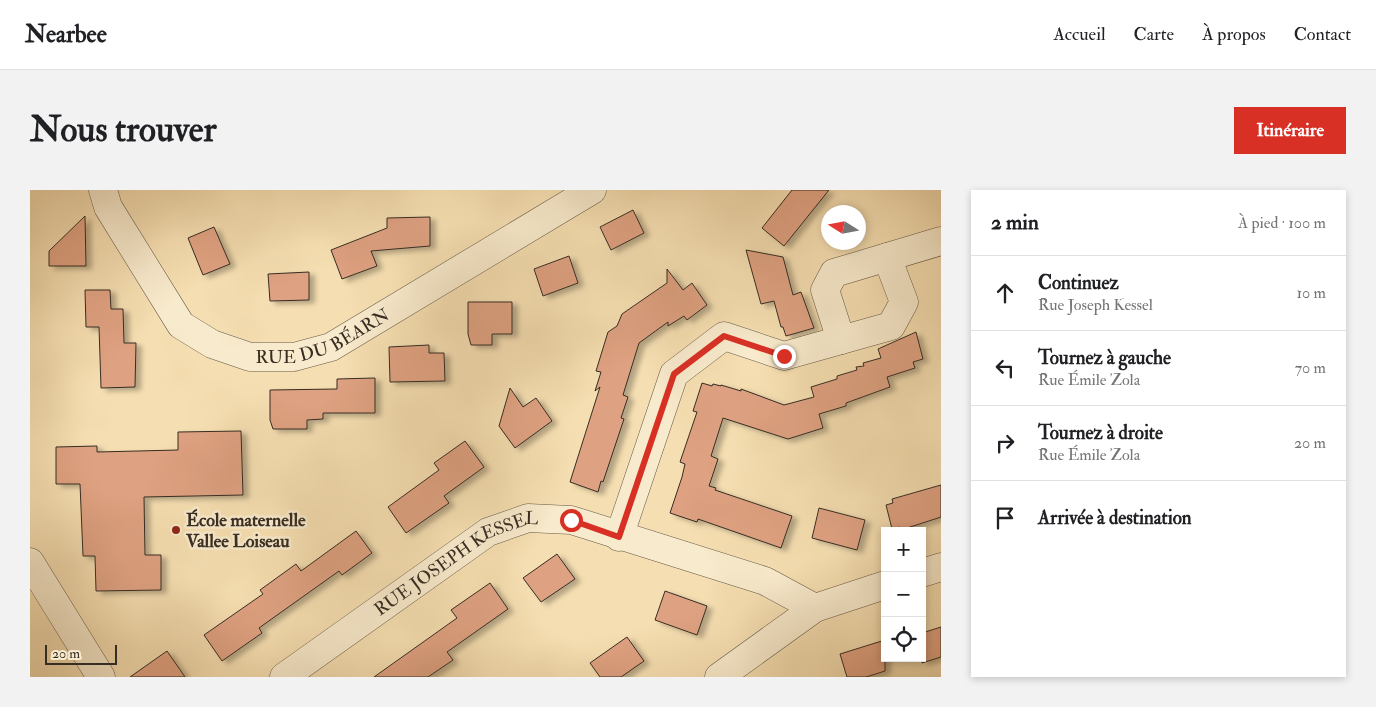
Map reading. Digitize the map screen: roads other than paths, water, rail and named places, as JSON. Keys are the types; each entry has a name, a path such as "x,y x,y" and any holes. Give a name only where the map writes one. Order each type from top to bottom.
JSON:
{"street":[{"name":"RUE DU BÉARN","path":"103,190 108,206 181,325 212,344 250,357 294,357 331,347 592,190"},
{"path":"841,340 825,290 834,273 941,241"},
{"path":"619,537 674,374 724,336 784,356 891,326 904,302 887,257"},
{"name":"RUE JOSEPH KESSEL","path":"284,677 488,532 528,518 571,520 619,537 765,581 814,608"},
{"path":"30,562 39,597 101,677"},
{"path":"926,573 941,568"},
{"path":"719,677 814,608 881,587"}],"place":[{"name":"École maternelle Vallee Loiseau","path":"176,530"}]}
